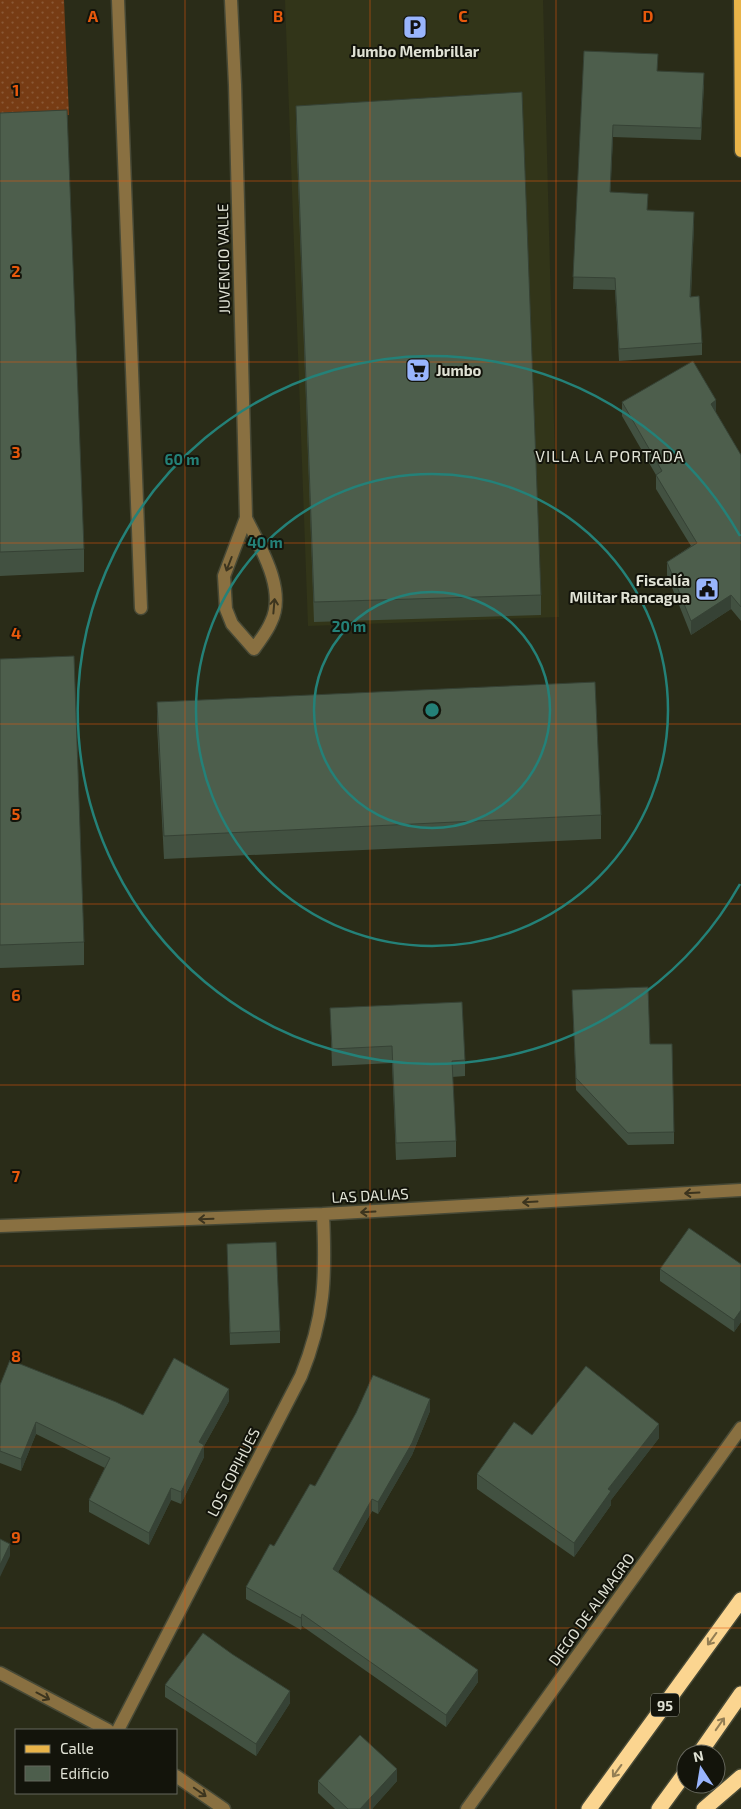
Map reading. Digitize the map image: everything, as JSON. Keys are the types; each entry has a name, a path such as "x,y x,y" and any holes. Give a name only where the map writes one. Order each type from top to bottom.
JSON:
{"highway":[{"name":"95","path":"589,1809 741,1600"},
{"path":"706,1744 741,1694"},
{"path":"704,1809 741,1777"},
{"path":"659,1809 676,1786"}],"main road":[{"path":"740,0 741,151"}],"street":[{"path":"118,0 142,608"},
{"name":"JUVENCIO VALLE","path":"231,0 235,85 246,518 224,576 226,609 232,624 254,649 272,621 276,604 272,571 246,518"},
{"name":"LAS DALIAS","path":"0,1226 323,1214 741,1190"},
{"name":"LOS COPIHUES","path":"119,1729 301,1376 308,1359 319,1322 324,1288 323,1214"},
{"name":"DIEGO DE ALMAGRO","path":"467,1809 741,1428"},
{"path":"0,1673 106,1729"},
{"path":"178,1777 224,1809"}],"shaded area":[{"path":"0,0 64,0 69,115 0,118"},
{"name":"Jumbo","path":"285,0 543,0 559,617 308,626"}],"building":[{"path":"584,51 658,54 657,71 704,73 701,128 613,125 610,192 648,194 647,210 694,212 690,297 699,296 702,343 619,349 615,278 573,277"},
{"name":"Jumbo","path":"522,92 541,595 314,602 296,106"},
{"path":"67,110 84,549 0,552 0,113"},
{"path":"693,361 716,400 711,404 741,455 741,607 731,595 691,621 667,562 697,543 656,475 662,471 622,402"},
{"path":"74,656 84,942 0,945 0,659"},
{"path":"595,682 601,815 164,836 157,702"},
{"path":"648,987 650,1044 672,1044 674,1132 628,1133 576,1078 572,990"},
{"path":"462,1002 465,1060 452,1061 456,1141 396,1143 392,1046 332,1049 330,1008"},
{"path":"689,1228 741,1264 741,1310 734,1320 660,1269"},
{"path":"276,1242 280,1331 230,1333 227,1244"},
{"path":"174,1358 229,1389 199,1442 204,1445 181,1492 171,1488 149,1533 89,1500 110,1458 36,1422 21,1459 0,1451 0,1385 10,1360 116,1402 143,1415"},
{"path":"586,1366 659,1424 608,1489 611,1491 574,1543 477,1474 514,1422 532,1435"},
{"path":"373,1375 430,1399 412,1443 378,1502 372,1499 333,1569 478,1670 446,1715 302,1614 301,1618 246,1587 270,1544 274,1546 310,1484 315,1486 356,1413"},
{"path":"0,1539 10,1544 0,1565"},
{"path":"203,1633 290,1691 256,1744 165,1685"},
{"path":"360,1735 397,1769 360,1809 348,1809 318,1781"}],"place":[{"name":"Jumbo Membrillar","path":"415,27"},
{"name":"Jumbo","path":"418,370"},
{"name":"Fiscalía Militar Rancagua","path":"707,589"}],"district":[{"name":"VILLA LA PORTADA","path":"610,455"}]}
